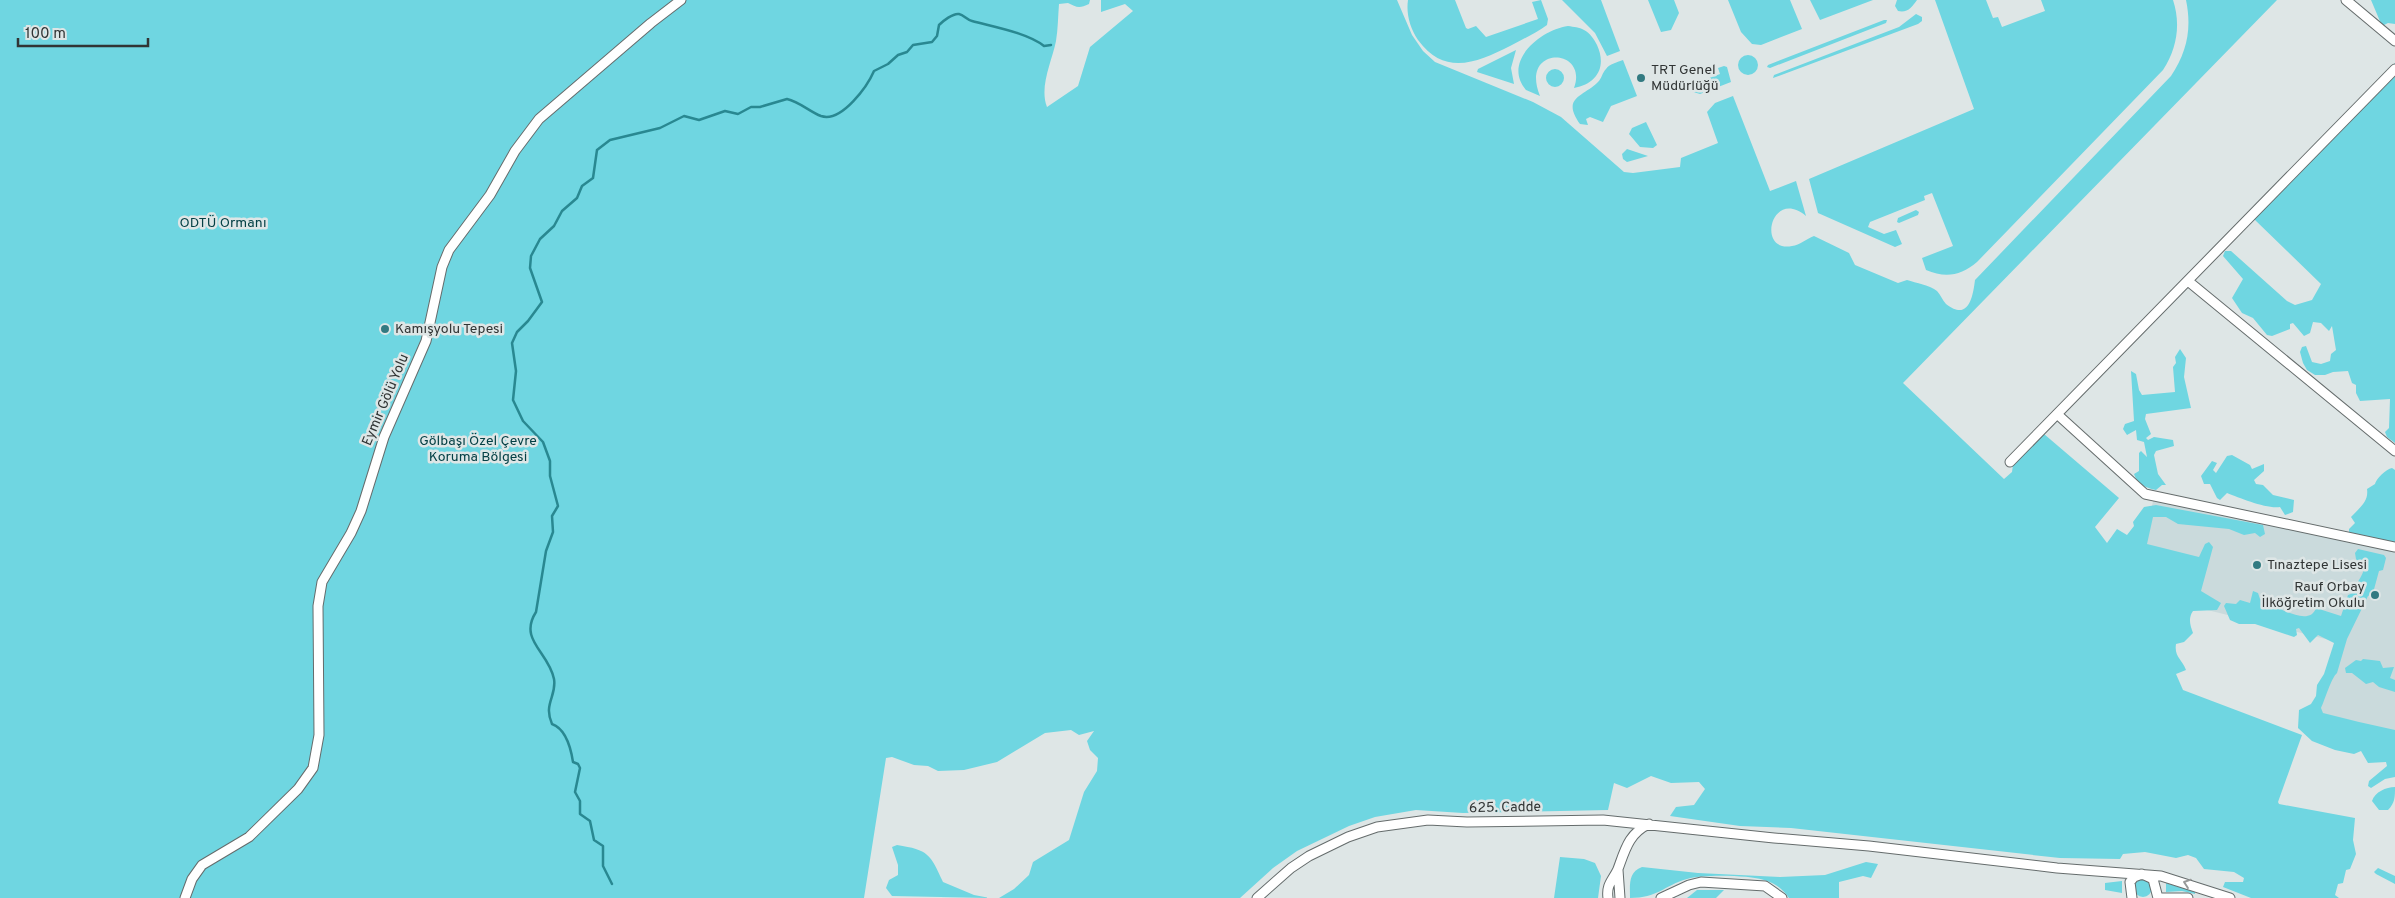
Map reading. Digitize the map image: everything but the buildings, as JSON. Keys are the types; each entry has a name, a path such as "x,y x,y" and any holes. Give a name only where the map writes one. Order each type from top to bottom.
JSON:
{"street":[{"name":"Eymir Gölü Yolu","path":"185,898 192,879 202,865 249,838 298,790 313,768 319,735 318,606 322,582 361,512 384,437 426,341 442,267 449,250 490,195 519,144 539,119 651,22 681,0"},
{"path":"2346,0 2395,41"},
{"path":"2010,462 2395,69"},
{"path":"2188,280 2395,451"},
{"path":"2057,414 2138,489 2154,498 2395,547"},
{"name":"625. Cadde","path":"1256,898 1291,868 1330,845 1377,827 1402,822 1603,820 1869,846 2078,870 2142,874 2178,880 2230,898"},
{"path":"1608,898 1608,887 1618,870 1628,842 1639,829 1649,824"},
{"path":"1618,870 1620,898"},
{"path":"2118,872 2124,876 2131,894"},
{"path":"2131,894 2133,879 2142,874 2153,879 2159,898 2188,898"},
{"path":"1661,898 1689,884 1702,882 1765,886 1782,898"}],"shaded area":[{"name":"Tınaztepe Lisesi","path":"2154,498 2395,547 2395,739 2317,714 2342,643 2195,607 2139,553"}],"green space":[{"path":"0,0 1090,0 1089,4 1080,7 1068,3 1059,4 1056,41 1044,91 1047,107 1078,86 1090,47 1133,11 1125,4 1101,12 1101,0 1397,0 1412,35 1423,51 1435,62 1533,102 1561,117 1624,172 1633,173 1680,167 1681,158 1718,143 1707,112 1715,103 1733,96 1770,191 1796,181 1806,216 1794,209 1784,209 1772,223 1771,232 1774,240 1781,246 1792,246 1814,236 1849,253 1855,265 1898,283 1907,280 1931,287 1937,291 1946,304 1960,310 1965,309 1971,299 1975,280 2171,76 2181,58 2187,40 2188,11 2186,0 2277,0 1903,383 2004,479 2012,472 2013,465 2044,434 2119,498 2095,527 2107,543 2117,529 2127,535 2134,526 2133,522 2144,507 2156,505 2263,525 2265,534 2260,537 2255,533 2244,535 2229,529 2178,524 2166,517 2153,517 2147,544 2199,557 2205,544 2209,542 2213,547 2201,591 2221,603 2217,610 2193,611 2190,616 2190,622 2193,633 2184,642 2176,644 2177,655 2186,670 2176,674 2183,690 2302,735 2278,802 2279,804 2355,818 2353,840 2356,854 2350,869 2346,870 2343,883 2338,884 2335,895 2339,898 2251,898 2223,887 2225,882 2243,882 2244,878 2234,872 2204,869 2196,858 2188,855 2176,858 2145,852 2123,854 2120,859 2060,858 1791,828 1740,826 1670,816 1676,807 1694,805 1705,789 1699,782 1671,783 1651,776 1627,788 1614,783 1608,810 1463,813 1416,810 1375,817 1349,826 1297,851 1273,868 1240,898 999,898 1014,889 1029,875 1033,862 1069,840 1084,792 1097,771 1098,758 1090,750 1087,741 1094,731 1079,735 1071,730 1045,733 997,762 964,770 938,771 928,766 914,765 892,757 886,758 864,898 0,898"},
{"path":"1408,0 1455,0 1466,28 1476,26 1486,37 1538,19 1532,2 1541,0 1548,19 1547,25 1543,28 1498,52 1474,61 1451,62 1439,59 1428,52 1418,40 1409,21"},
{"path":"1562,0 1601,0 1620,51 1607,56 1595,33"},
{"path":"1648,0 1674,0 1679,13 1671,30 1661,32"},
{"path":"1728,0 1790,0 1802,29 1761,45 1752,44 1741,32"},
{"path":"1810,0 1873,0 1820,20"},
{"path":"1897,0 1917,0 1909,9 1898,11 1895,6"},
{"path":"1935,0 1986,0 1993,18 1998,17 2002,27 2045,11 2041,0 2173,0 2177,18 2172,54 2163,70 1977,262 1959,273 1946,275 1926,270 1922,258 1953,246 1932,193 1924,196 1925,200 1870,222 1868,227 1884,234 1896,230 1902,244 1895,247 1818,213 1809,179 1974,109"},
{"path":"2371,0 2395,0 2395,24 2388,23 2382,26"},
{"path":"1916,14 1922,17 1922,21 1918,24 1773,78 1774,75 1899,27"},
{"path":"1887,20 1886,23 1770,68 1767,67 1768,65"},
{"path":"1568,26 1584,30 1595,41 1601,60 1598,73 1589,83 1574,88 1576,74 1572,65 1564,59 1545,60 1539,67 1536,79 1540,96 1526,90 1520,79 1518,69 1521,58 1527,49 1546,34"},
{"path":"1516,50 1511,68 1514,84 1477,72 1478,69"},
{"path":"1744,55 1752,55 1758,61 1758,69 1752,75 1744,75 1738,69 1738,61"},
{"path":"1623,60 1637,96 1611,106 1603,122 1590,117 1586,119 1588,125 1580,124 1573,108 1576,98 1598,82 1607,67"},
{"path":"2395,63 2395,443 2387,437 2385,432 2389,428 2390,399 2360,401 2356,393 2356,385 2352,383 2348,371 2315,375 2307,370 2303,363 2300,352 2302,347 2306,346 2312,362 2321,364 2330,361 2331,354 2336,350 2332,326 2329,331 2321,323 2313,322 2310,333 2304,336 2293,323 2290,324 2290,329 2272,336 2267,335 2253,318 2242,313 2232,298 2243,279 2223,256 2225,251 2231,251 2287,301 2295,305 2312,300 2321,284 2254,219"},
{"path":"1727,67 1731,82 1700,94 1690,91 1688,85 1693,78 1696,83 1720,74 1718,68"},
{"path":"1551,69 1559,69 1564,74 1562,85 1551,87 1546,82 1546,74"},
{"path":"1646,122 1657,145 1653,148 1640,147 1629,134 1632,128"},
{"path":"1627,149 1648,156 1627,162 1623,159 1622,154"},
{"path":"1916,210 1919,212 1918,215 1899,223 1897,222 1898,218"},
{"path":"2180,349 2186,358 2184,377 2191,408 2146,414 2145,419 2151,434 2146,438 2148,440 2154,437 2173,440 2174,446 2156,451 2154,455 2158,474 2166,485 2162,485 2156,490 2142,485 2134,474 2139,471 2139,453 2141,451 2147,457 2144,442 2137,440 2136,430 2127,435 2123,429 2125,424 2134,421 2131,371 2136,374 2139,390 2142,395 2175,392 2173,367 2176,363 2175,357"},
{"path":"2232,455 2250,465 2252,469 2264,464 2264,471 2254,480 2256,484 2263,485 2273,495 2294,500 2293,512 2285,515 2280,507 2261,505 2227,493 2220,500 2217,498 2210,484 2204,484 2201,476 2212,461 2217,463 2213,470 2216,473 2227,456"},
{"path":"2392,468 2395,470 2395,542 2388,547 2349,533 2349,529 2355,523 2351,517 2365,501 2367,489 2375,484 2384,472"},
{"path":"2358,549 2384,555 2386,558 2383,570 2379,571 2373,593 2368,596 2347,639 2337,673 2330,684 2321,708 2323,713 2395,730 2395,777 2385,779 2371,788 2368,786 2369,781 2387,766 2386,762 2368,763 2361,751 2354,754 2335,750 2312,741 2298,728 2299,710 2311,704 2316,696 2317,685 2324,674 2334,643 2318,635 2310,643 2299,628 2296,629 2297,635 2294,637 2255,624 2239,624 2230,620 2224,606 2226,603 2236,604 2240,600 2250,603 2253,591 2258,593 2260,599 2299,616 2312,614 2316,608 2341,616 2348,595 2353,593 2364,568 2356,559 2355,553"},
{"path":"2363,659 2380,661 2383,668 2394,667 2390,678 2395,680 2395,692 2379,687 2373,682 2366,684 2352,673 2346,673 2345,668 2356,660 2361,661"},
{"path":"2395,787 2392,805 2388,810 2379,810 2372,801 2373,798 2381,791"},
{"path":"897,845 916,849 927,855 935,865 943,882 974,895 990,898 892,896 886,888 889,880 898,875 898,865 892,847"},
{"path":"1560,857 1584,859 1595,863 1601,876 1598,898 1554,898"},
{"path":"1866,862 1878,864 1871,878 1863,876 1839,882 1839,898 1789,898 1778,887 1768,881 1757,878 1703,876 1687,879 1654,894 1630,898 1632,876 1637,869 1642,867 1698,873 1780,877 1825,875"},
{"path":"2378,868 2395,876 2395,884 2376,874 2374,872"},
{"path":"2143,879 2149,882 2152,888 2149,894 2143,897 2137,894 2134,888 2137,882"},
{"path":"2122,881 2122,893 2105,890 2105,883"},
{"path":"2166,883 2195,892 2195,894 2182,891 2166,892"},
{"path":"1697,890 1724,890 1716,898 1687,898"}],"waterway":[{"path":"612,884 603,866 603,846 594,840 590,821 580,814 580,801 575,792 580,768 578,764 573,762 569,746 561,730 552,724 549,705 554,690 554,679 547,661 532,638 531,622 536,612 546,551 553,532 552,516 558,506 550,476 550,461 543,442 523,421 513,400 516,371 512,343 517,332 542,302 530,268 531,256 540,239 554,226 562,211 577,198 582,186 593,178 597,150 610,140 660,128 684,116 699,120 725,111 738,114 751,107 760,107 787,99 821,116 829,117 845,109 853,101 874,71 888,64 898,55 907,52 913,45 932,42 937,36 939,25 957,14 970,20 1029,37 1044,46 1051,45"}],"place":[{"name":"TRT Genel Müdürlüğü","path":"1641,78"},
{"name":"Kamışyolu Tepesi","path":"385,329"},
{"name":"Tınaztepe Lisesi","path":"2257,565"},
{"name":"Rauf Orbay İlköğretim Okulu","path":"2375,595"}],"park label":[{"name":"ODTÜ Ormanı","path":"223,223"},
{"name":"Gölbaşı Özel Çevre Koruma Bölgesi","path":"478,450"}]}
